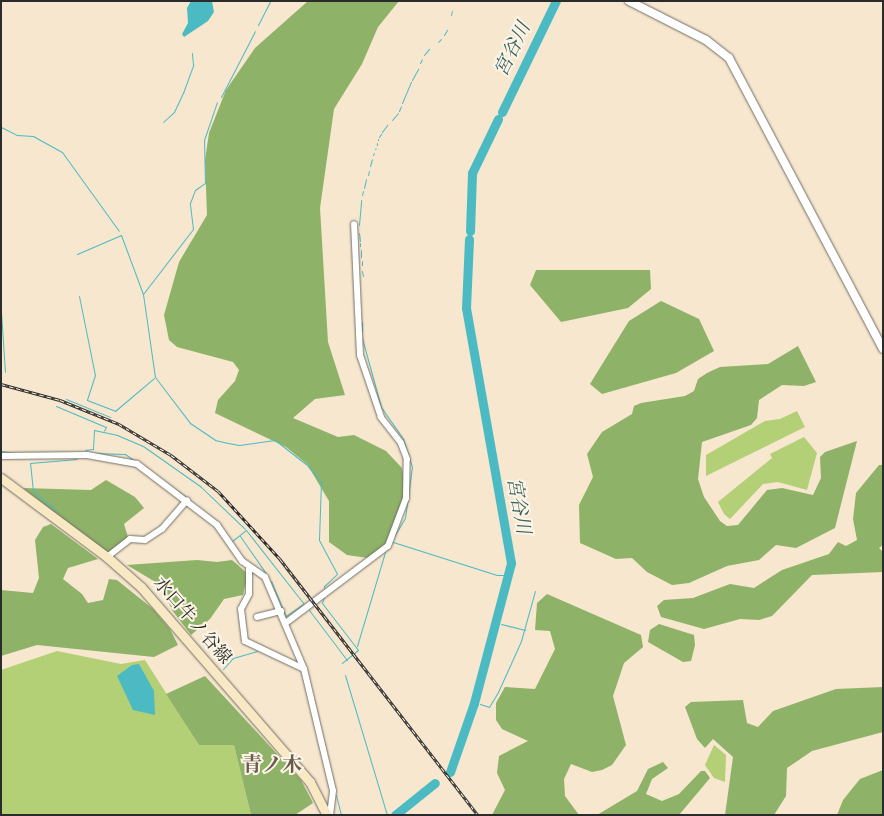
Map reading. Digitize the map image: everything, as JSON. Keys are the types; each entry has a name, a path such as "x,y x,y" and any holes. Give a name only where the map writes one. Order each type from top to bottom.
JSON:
{"main road":[{"name":"水口牛ノ谷線","path":"1,478 107,556 165,614 310,782 329,815"}],"street":[{"path":"629,1 706,40 729,58 883,349"},
{"path":"286,622 391,547 406,498 407,459 401,442 381,417 360,355 354,224"},
{"path":"1,456 118,458 137,464 187,500 217,525 249,568 265,577 282,611 304,669 333,791 329,815"},
{"path":"107,556 130,539 144,540 162,529 187,500"},
{"path":"249,568 249,594 241,609 245,641 304,669"},
{"path":"257,617 282,611"}],"green space":[{"path":"308,1 399,1 378,27 362,64 334,109 320,208 328,342 345,395 315,399 293,418 338,437 354,435 386,451 402,468 405,490 396,520 386,543 368,558 347,555 329,542 329,501 307,464 286,447 215,413 218,400 235,381 239,370 233,362 177,347 169,340 164,315 179,262 207,215 205,160 209,133 226,90 255,48"},
{"path":"536,270 650,270 651,289 628,308 561,322 530,285"},
{"path":"661,301 699,319 714,351 676,373 602,394 590,384 629,321"},
{"path":"798,346 816,382 804,386 782,385 759,400 757,418 751,425 702,442 698,479 704,497 720,521 727,526 738,525 767,490 782,488 813,495 821,478 820,457 825,452 857,441 835,528 796,548 776,545 759,560 727,566 689,583 672,585 647,572 632,558 616,559 580,543 579,505 593,477 587,454 602,432 632,414 634,406 641,403 685,396 694,391 698,379 720,367 768,364"},
{"path":"797,411 805,427 706,476 706,455 765,421 780,419"},
{"path":"804,437 817,453 807,490 778,482 763,484 730,519 724,514 718,502 772,458 770,454"},
{"path":"879,465 883,465 883,545 879,548 883,552 883,572 812,575 772,616 759,620 740,619 704,629 661,617 657,606 664,600 693,598 730,584 754,588 782,570 829,554 838,542 846,546 857,540 853,519 856,493"},
{"path":"106,480 135,497 144,508 124,524 128,537 108,554 23,488 91,490"},
{"path":"51,524 98,559 68,568 63,579 82,594 88,603 103,600 109,579 117,580 153,609 170,629 178,645 154,657 37,645 1,656 1,590 33,593 39,578 35,540 43,527"},
{"path":"197,560 217,562 232,560 248,574 243,595 224,599 210,619 191,635 172,610 162,586 127,565"},
{"path":"547,594 641,635 643,647 624,663 613,696 626,745 612,765 602,770 592,772 571,764 564,779 565,796 579,815 492,815 505,790 497,773 499,756 528,741 502,729 496,720 496,703 505,687 535,689 555,649 550,631 535,630 537,603"},
{"path":"659,624 694,635 695,645 691,661 683,662 648,642 650,630"},
{"path":"57,651 121,664 145,660 199,745 234,745 251,815 1,815 1,670"},
{"path":"205,676 301,780 313,803 295,815 251,815 234,745 199,745 166,694"},
{"path":"883,687 883,732 812,751 787,768 786,796 774,815 725,815 733,757 713,739 705,748 697,739 685,707 691,702 743,700 747,723 758,727 773,711 836,689"},
{"path":"714,745 726,755 725,782 714,778 705,765"},
{"path":"663,762 668,768 652,779 646,794 662,801 679,794 701,771 705,771 710,778 679,815 597,815 637,791 648,769"},
{"path":"883,770 883,815 837,815 843,800 860,779"}],"water":[{"path":"191,1 212,1 214,12 208,21 184,37 182,34 188,23 187,8"},
{"path":"139,664 154,691 155,715 133,710 117,676 132,665"}],"waterway":[{"path":"258,25 270,1"},
{"name":"宮谷川","path":"502,112 556,1"},
{"path":"451,15 452,11"},
{"path":"444,35 447,30"},
{"path":"221,97 255,31"},
{"path":"438,42 441,39"},
{"path":"424,55 429,49"},
{"path":"163,122 174,112 183,93 193,65 192,53"},
{"path":"420,63 422,59"},
{"path":"412,80 418,69"},
{"path":"402,103 411,82"},
{"path":"143,294 193,229 190,203 195,190 205,183 204,140 217,102"},
{"path":"399,111 401,106"},
{"path":"392,120 398,113"},
{"name":"宮谷川","path":"470,231 472,173 498,119"},
{"path":"382,132 387,125"},
{"path":"1,127 17,135 33,136 62,152 119,231"},
{"path":"370,166 372,159"},
{"path":"368,175 369,171"},
{"path":"364,188 366,179"},
{"path":"362,195 363,191"},
{"path":"359,225 361,200"},
{"path":"359,233 360,241"},
{"path":"77,254 121,235 143,294 155,377 190,423 215,440 228,443 239,445 275,440 306,464 321,482 319,540 337,574 324,586 325,591"},
{"name":"宮谷川","path":"450,772 474,703 511,563 466,308 469,239"},
{"path":"361,250 361,257"},
{"path":"362,271 363,276"},
{"path":"79,296 95,375 87,400 115,411 154,378"},
{"path":"1,312 5,372"},
{"path":"362,322 362,331"},
{"path":"362,338 381,407 403,439 412,467 405,518 392,540"},
{"path":"66,399 110,417"},
{"path":"56,406 106,427 104,431"},
{"path":"85,450 93,449 94,430 117,435 143,446 200,486 245,529"},
{"path":"1,451 15,453"},
{"path":"29,453 48,452"},
{"path":"56,452 125,454 186,497"},
{"path":"56,510 33,491 30,463 77,459"},
{"path":"232,541 246,530 304,604"},
{"path":"240,536 265,572"},
{"path":"393,542 497,575 508,575"},
{"path":"357,646 385,552"},
{"path":"271,581 286,616 303,604"},
{"path":"480,704 489,707 498,692 521,641 535,591"},
{"path":"324,597 322,603 358,650 342,663"},
{"path":"309,610 347,660"},
{"path":"501,624 525,630"},
{"path":"223,669 233,658 257,651"},
{"path":"345,675 387,815"},
{"name":"宮谷川","path":"395,815 435,783"},
{"path":"336,795 341,815"}],"railway":[{"path":"1,384 60,400 119,424 171,455 218,491 280,559 478,815"}],"district":[{"name":"青ノ木","path":"272,766"}]}
